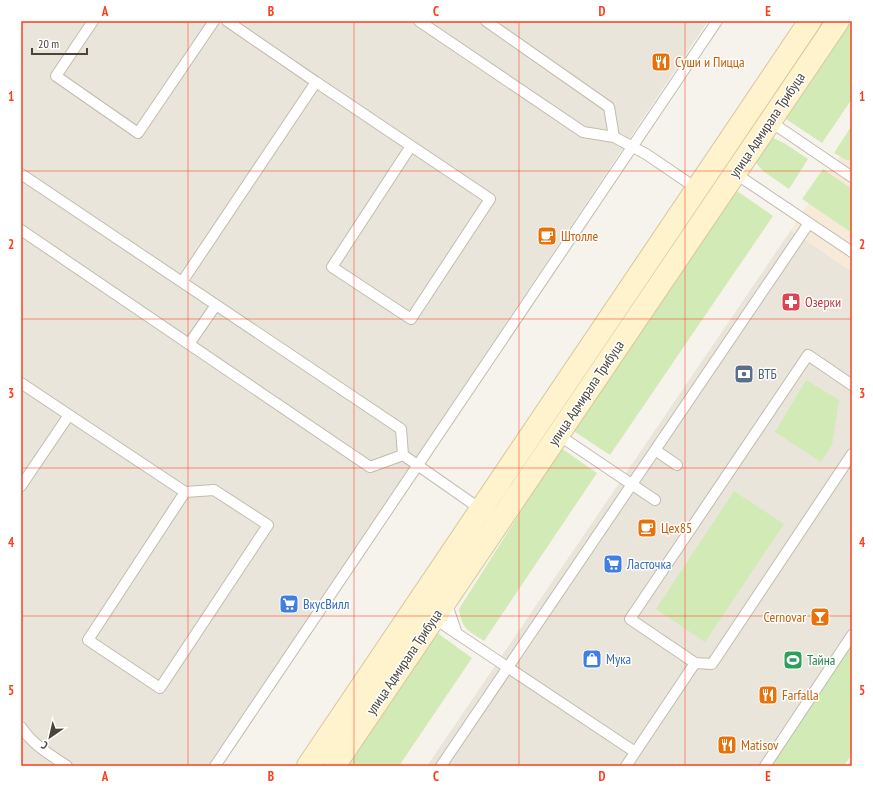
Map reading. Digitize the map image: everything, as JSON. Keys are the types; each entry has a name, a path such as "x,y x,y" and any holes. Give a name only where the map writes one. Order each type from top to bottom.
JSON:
{"street":[{"name":"улица Адмирала Трибуца","path":"334,766 499,522 549,429 697,189 810,21"},
{"name":"улица Адмирала Трибуца","path":"308,766 481,510 549,429 716,202 838,21"}],"lane":[{"path":"93,21 56,76 138,133 214,21"},
{"path":"227,21 490,199 411,319 332,267 411,146"},
{"path":"419,21 583,132 614,137 632,146 716,202"},
{"path":"486,21 609,106 614,137"},
{"path":"215,766 717,21"},
{"path":"182,282 316,82"},
{"path":"751,108 852,177"},
{"path":"716,161 852,252"},
{"path":"21,174 401,429 403,456"},
{"path":"441,766 810,223"},
{"path":"21,230 370,467 403,456 499,522"},
{"path":"189,344 216,305"},
{"path":"852,385 808,355 630,619 695,663 712,664 852,454"},
{"path":"21,383 186,492 214,490 268,526 160,688 88,640 186,492"},
{"path":"21,486 69,414"},
{"path":"549,429 655,500"},
{"path":"655,450 677,465"},
{"path":"446,601 457,634"},
{"path":"415,606 635,752"},
{"path":"764,766 852,635"},
{"path":"626,766 695,663"},
{"path":"21,727 25,734 39,747 67,766"}],"shaded area":[{"path":"21,21 708,21 210,766 21,766"},
{"path":"852,138 852,272 791,230"},
{"path":"791,230 852,272 852,663 783,766 427,766"}],"green space":[{"path":"852,21 852,99 822,143 786,119"},
{"path":"852,125 852,160 846,160 834,153"},
{"path":"771,137 784,143 808,159 789,189 763,171 754,161"},
{"path":"823,169 852,189 852,233 802,199"},
{"path":"737,191 773,216 610,455 572,430"},
{"path":"806,380 839,400 832,445 821,462 775,432"},
{"path":"561,448 597,473 484,641 467,629 460,616 459,609"},
{"path":"734,491 784,524 705,642 656,609"},
{"path":"436,632 472,658 399,766 345,766"},
{"path":"844,647 852,653 852,754 844,766 765,766"}],"place":[{"name":"Суши и Пицца","path":"661,62"},
{"name":"Штолле","path":"547,236"},
{"name":"Озерки","path":"791,302"},
{"name":"ВТБ","path":"744,374"},
{"name":"Цех85","path":"647,528"},
{"name":"Ласточка","path":"613,564"},
{"name":"ВкусВилл","path":"289,604"},
{"name":"Cernovar","path":"820,617"},
{"name":"Мука","path":"592,659"},
{"name":"Тайна","path":"793,660"},
{"name":"Farfalla","path":"768,695"},
{"name":"Matisov","path":"727,745"}]}
